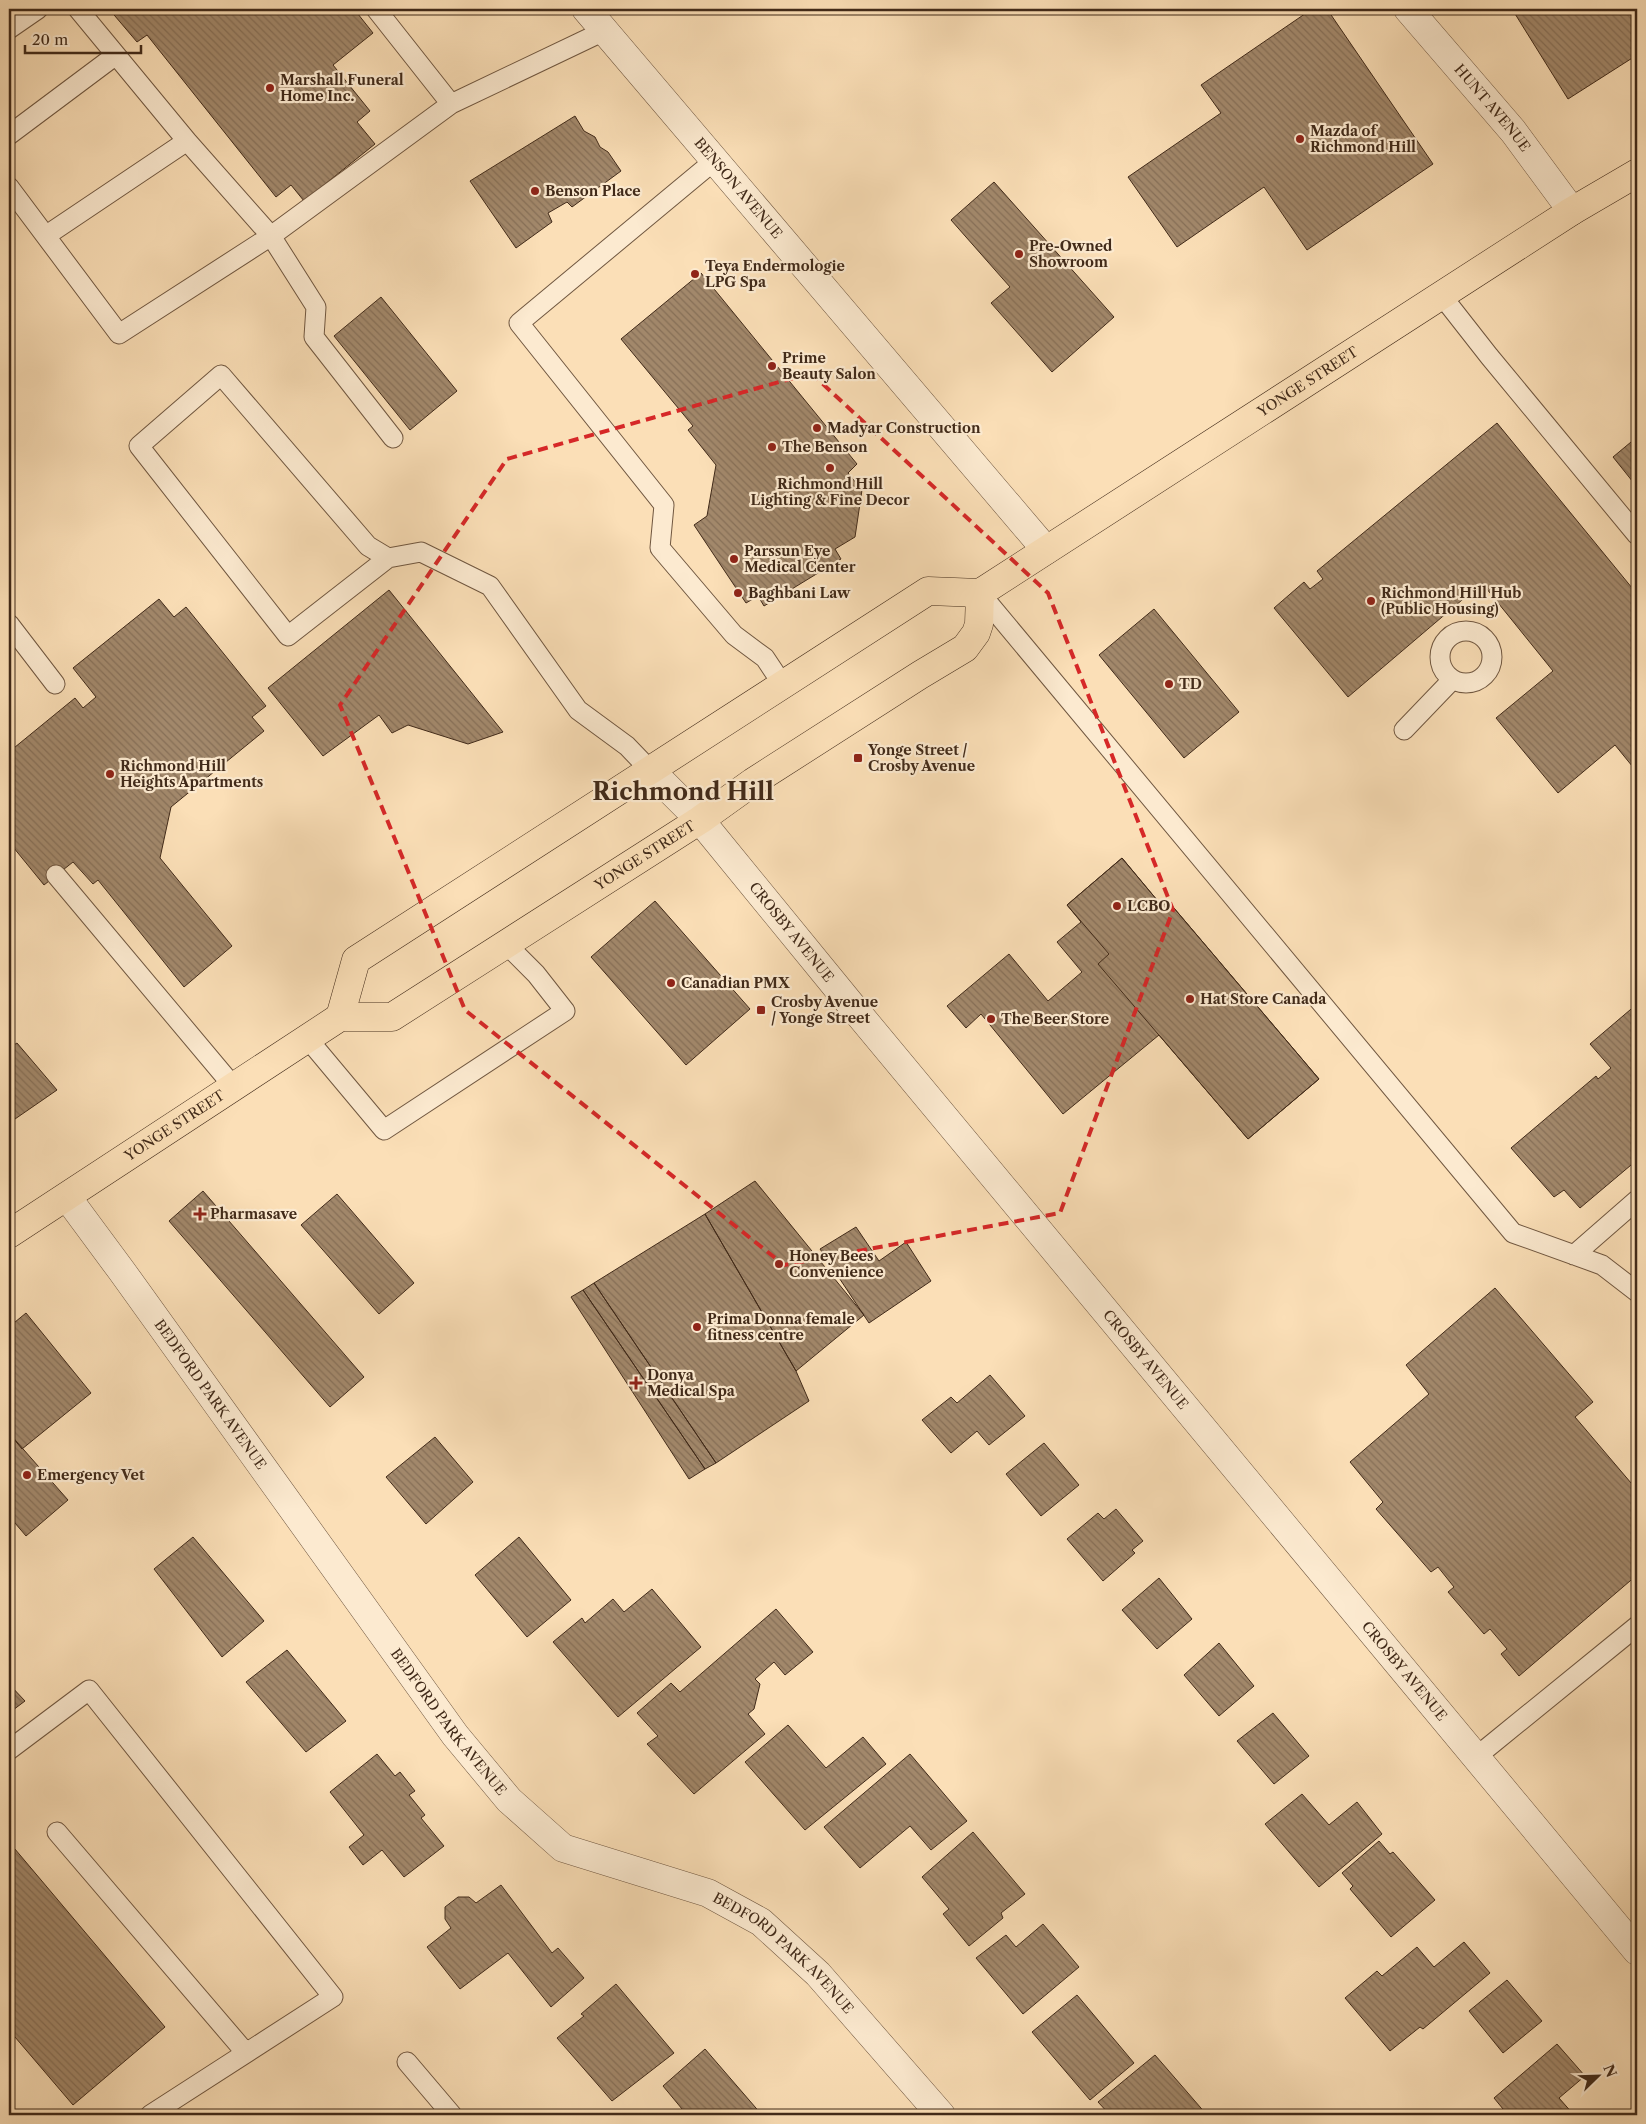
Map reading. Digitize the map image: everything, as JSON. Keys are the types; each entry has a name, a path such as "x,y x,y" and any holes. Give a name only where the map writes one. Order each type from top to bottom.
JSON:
{"main road":[{"name":"YONGE STREET","path":"9,1234 340,1016 392,1017 700,820 753,782 920,674 965,648 976,633 979,624 980,593 1572,211 1637,173"},
{"path":"340,1016 356,960 928,592 980,593"}],"street":[{"name":"BENSON AVENUE","path":"586,9 714,162 1046,550"},
{"name":"HUNT AVENUE","path":"1408,9 1513,131 1572,211"},
{"name":"CROSBY AVENUE","path":"651,770 700,820 797,940 1637,1952"},
{"name":"BEDFORD PARK AVENUE","path":"66,1197 121,1270 455,1735 509,1800 563,1848 708,1892 761,1922 818,1974 941,2115"}],"lane":[{"path":"9,29 38,9"},
{"path":"78,9 187,141 271,236 316,307 314,337 393,438"},
{"path":"376,9 451,104"},
{"path":"9,186 119,334 271,236 451,104 604,31"},
{"path":"9,135 116,55"},
{"path":"47,235 187,141"},
{"path":"714,162 519,323 664,505 660,548 734,636 765,658 783,685"},
{"path":"1442,296 1637,535"},
{"path":"388,558 368,546 221,374 140,446 288,636 388,558 421,552 490,586 578,710 627,746 651,770"},
{"path":"980,593 1513,1232 1602,1265 1637,1292"},
{"path":"9,624 55,684"},
{"path":"1404,730 1452,680"},
{"path":"56,876 233,1086"},
{"path":"307,1038 384,1130 565,1011 536,974 506,944"},
{"path":"1574,1255 1637,1200"},
{"path":"1476,1757 1637,1626"},
{"path":"9,1750 89,1690 332,1997 150,2115"},
{"path":"57,1832 246,2053"},
{"path":"407,2062 452,2115"}],"highlighted area":[{"path":"811,373 1048,593 1173,910 1060,1213 784,1265 465,1010 340,705 507,459"}],"building":[{"name":"Marshall Funeral Home Inc.","path":"109,9 354,9 373,33 333,65 370,111 357,122 375,144 304,201 291,185 276,197 147,35 137,42"},
{"name":"Mazda of Richmond Hill","path":"1312,9 1327,9 1433,164 1307,250 1264,187 1177,247 1128,177 1221,113 1201,85"},
{"path":"1512,9 1637,9 1637,55 1568,99"},
{"name":"Benson Place","path":"575,116 584,131 595,137 600,147 608,152 621,171 572,207 567,202 548,213 552,222 516,248 470,181"},
{"name":"Pre-Owned Showroom","path":"994,182 1114,317 1052,372 991,303 1010,287 951,220"},
{"name":"The Benson","path":"701,273 857,464 848,473 862,490 855,537 835,549 841,559 764,606 758,596 746,603 694,525 707,516 716,465 688,430 693,426 621,339"},
{"path":"381,297 457,391 410,430 334,336"},
{"name":"Richmond Hill Hub (Public Housing)","path":"1497,423 1637,594 1637,772 1615,745 1558,793 1496,718 1553,671 1482,583 1348,697 1274,608 1304,582 1310,589 1323,579 1317,571"},
{"path":"1637,437 1637,487 1613,457"},
{"path":"389,590 503,732 468,744 408,725 392,733 379,715 323,756 268,688"},
{"name":"Richmond Hill Heights Apartments","path":"159,599 174,617 186,607 266,706 252,717 264,731 171,807 160,858 232,946 184,987 98,880 93,884 73,862 44,885 9,842 9,752 75,698 83,708 96,697 73,668"},
{"name":"TD","path":"1154,609 1239,712 1184,758 1099,655"},
{"name":"Hat Store Canada","path":"1122,858 1162,906 1168,901 1319,1079 1248,1139 1098,964 1109,954 1067,905"},
{"name":"Hat Store Canada","path":"1122,858 1162,906 1168,901 1319,1079 1248,1139 1159,1035 1063,1114 981,1014 966,1028 947,1006 1009,954 1048,1001 1082,972 1057,942 1081,922 1067,905"},
{"name":"Canadian PMX","path":"655,901 750,1009 686,1065 591,957"},
{"path":"1637,1004 1637,1160 1580,1208 1564,1190 1554,1197 1511,1148 1596,1076 1598,1079 1611,1068 1590,1044"},
{"path":"17,1043 57,1090 15,1119 9,1111 9,1048"},
{"name":"Honey Bees Convenience","path":"755,1181 864,1315 796,1371 705,1214"},
{"path":"203,1191 364,1377 330,1407 169,1221"},
{"path":"337,1194 414,1283 379,1314 301,1225"},
{"name":"Prima Donna female fitness centre","path":"705,1214 796,1371 809,1401 716,1463 594,1283"},
{"path":"856,1227 879,1261 906,1242 931,1281 869,1323 820,1249"},
{"path":"594,1283 716,1463 705,1469 583,1290"},
{"path":"1495,1288 1593,1402 1575,1417 1637,1490 1637,1575 1519,1676 1501,1654 1507,1649 1490,1629 1484,1634 1448,1592 1454,1587 1438,1567 1431,1572 1376,1509 1383,1502 1350,1462 1429,1394 1406,1365"},
{"name":"Donya Medical Spa","path":"583,1290 705,1469 689,1479 571,1297"},
{"path":"26,1313 91,1393 22,1449 9,1433 9,1327"},
{"path":"990,1375 1025,1416 989,1445 977,1431 951,1453 922,1420 951,1397 957,1403"},
{"name":"Emergency Vet","path":"9,1433 68,1500 26,1536 9,1516"},
{"path":"435,1437 473,1482 426,1524 386,1477"},
{"path":"1044,1443 1079,1485 1041,1516 1006,1474"},
{"path":"1116,1509 1143,1541 1132,1550 1135,1553 1103,1581 1067,1539 1098,1513 1104,1519"},
{"path":"193,1537 264,1621 222,1657 154,1569"},
{"path":"519,1537 571,1600 527,1637 475,1575"},
{"path":"1159,1578 1192,1619 1157,1649 1122,1610"},
{"path":"652,1589 701,1647 618,1717 553,1642 582,1618 585,1623 613,1599 624,1612"},
{"path":"776,1609 813,1652 785,1675 774,1662 755,1679 760,1684 754,1709 748,1714 765,1734 694,1794 647,1744 658,1736 637,1713 671,1683 680,1692"},
{"path":"1219,1643 1254,1686 1219,1716 1184,1675"},
{"path":"287,1650 346,1721 306,1752 246,1682"},
{"path":"9,1684 25,1701 9,1713"},
{"path":"1273,1713 1309,1756 1274,1784 1237,1741"},
{"path":"788,1725 826,1768 863,1737 886,1764 805,1830 745,1762"},
{"path":"377,1754 395,1776 400,1772 415,1791 409,1795 425,1815 421,1818 444,1846 404,1877 382,1850 363,1865 349,1847 364,1835 330,1792"},
{"path":"910,1754 967,1821 931,1850 910,1826 860,1868 824,1827"},
{"path":"1302,1794 1329,1825 1357,1802 1382,1834 1319,1887 1265,1824"},
{"path":"973,1832 1025,1894 1001,1913 1003,1918 969,1946 943,1914 949,1909 922,1877"},
{"path":"1379,1841 1390,1854 1393,1852 1435,1900 1391,1937 1350,1889 1353,1886 1342,1873"},
{"path":"9,1842 165,2027 73,2105 9,2030"},
{"path":"501,1885 552,1953 558,1948 584,1978 551,2007 508,1953 460,1989 427,1947 451,1928 445,1919 445,1907 458,1897 469,1897 476,1903"},
{"path":"1043,1924 1079,1967 1023,2014 976,1958 1006,1935 1016,1947"},
{"path":"1464,1942 1490,1973 1423,2029 1420,2027 1390,2051 1345,1998 1377,1971 1382,1976 1417,1947 1434,1967"},
{"path":"1507,1980 1542,2021 1503,2053 1469,2011"},
{"path":"616,1984 674,2053 612,2101 557,2038 584,2016 581,2014"},
{"path":"1077,1995 1134,2063 1090,2100 1032,2032"},
{"path":"1557,2044 1585,2076 1559,2098 1574,2115 1508,2115 1494,2098"},
{"path":"705,2049 762,2115 687,2115 663,2086"},
{"path":"1155,2055 1207,2115 1137,2115 1134,2111 1128,2115 1110,2115 1098,2102"}],"place":[{"name":"Marshall Funeral Home Inc.","path":"270,88"},
{"name":"Mazda of Richmond Hill","path":"1300,139"},
{"name":"Benson Place","path":"535,191"},
{"name":"Pre-Owned Showroom","path":"1019,254"},
{"name":"Teya Endermologie LPG Spa","path":"695,274"},
{"name":"Prime Beauty Salon","path":"772,366"},
{"name":"Madyar Construction","path":"817,428"},
{"name":"The Benson","path":"772,447"},
{"name":"Richmond Hill Lighting & Fine Decor","path":"830,468"},
{"name":"Parssun Eye Medical Center","path":"734,559"},
{"name":"Baghbani Law","path":"738,593"},
{"name":"Richmond Hill Hub (Public Housing)","path":"1371,601"},
{"name":"TD","path":"1169,684"},
{"name":"Yonge Street / Crosby Avenue","path":"858,758"},
{"name":"Richmond Hill Heights Apartments","path":"110,774"},
{"name":"LCBO","path":"1117,906"},
{"name":"Canadian PMX","path":"671,983"},
{"name":"Hat Store Canada","path":"1190,999"},
{"name":"Crosby Avenue / Yonge Street","path":"761,1010"},
{"name":"The Beer Store","path":"991,1019"},
{"name":"Pharmasave","path":"200,1214"},
{"name":"Honey Bees Convenience","path":"779,1264"},
{"name":"Prima Donna female fitness centre","path":"697,1327"},
{"name":"Donya Medical Spa","path":"636,1383"},
{"name":"Emergency Vet","path":"27,1475"}],"district":[{"name":"Richmond Hill","path":"683,791"}]}
